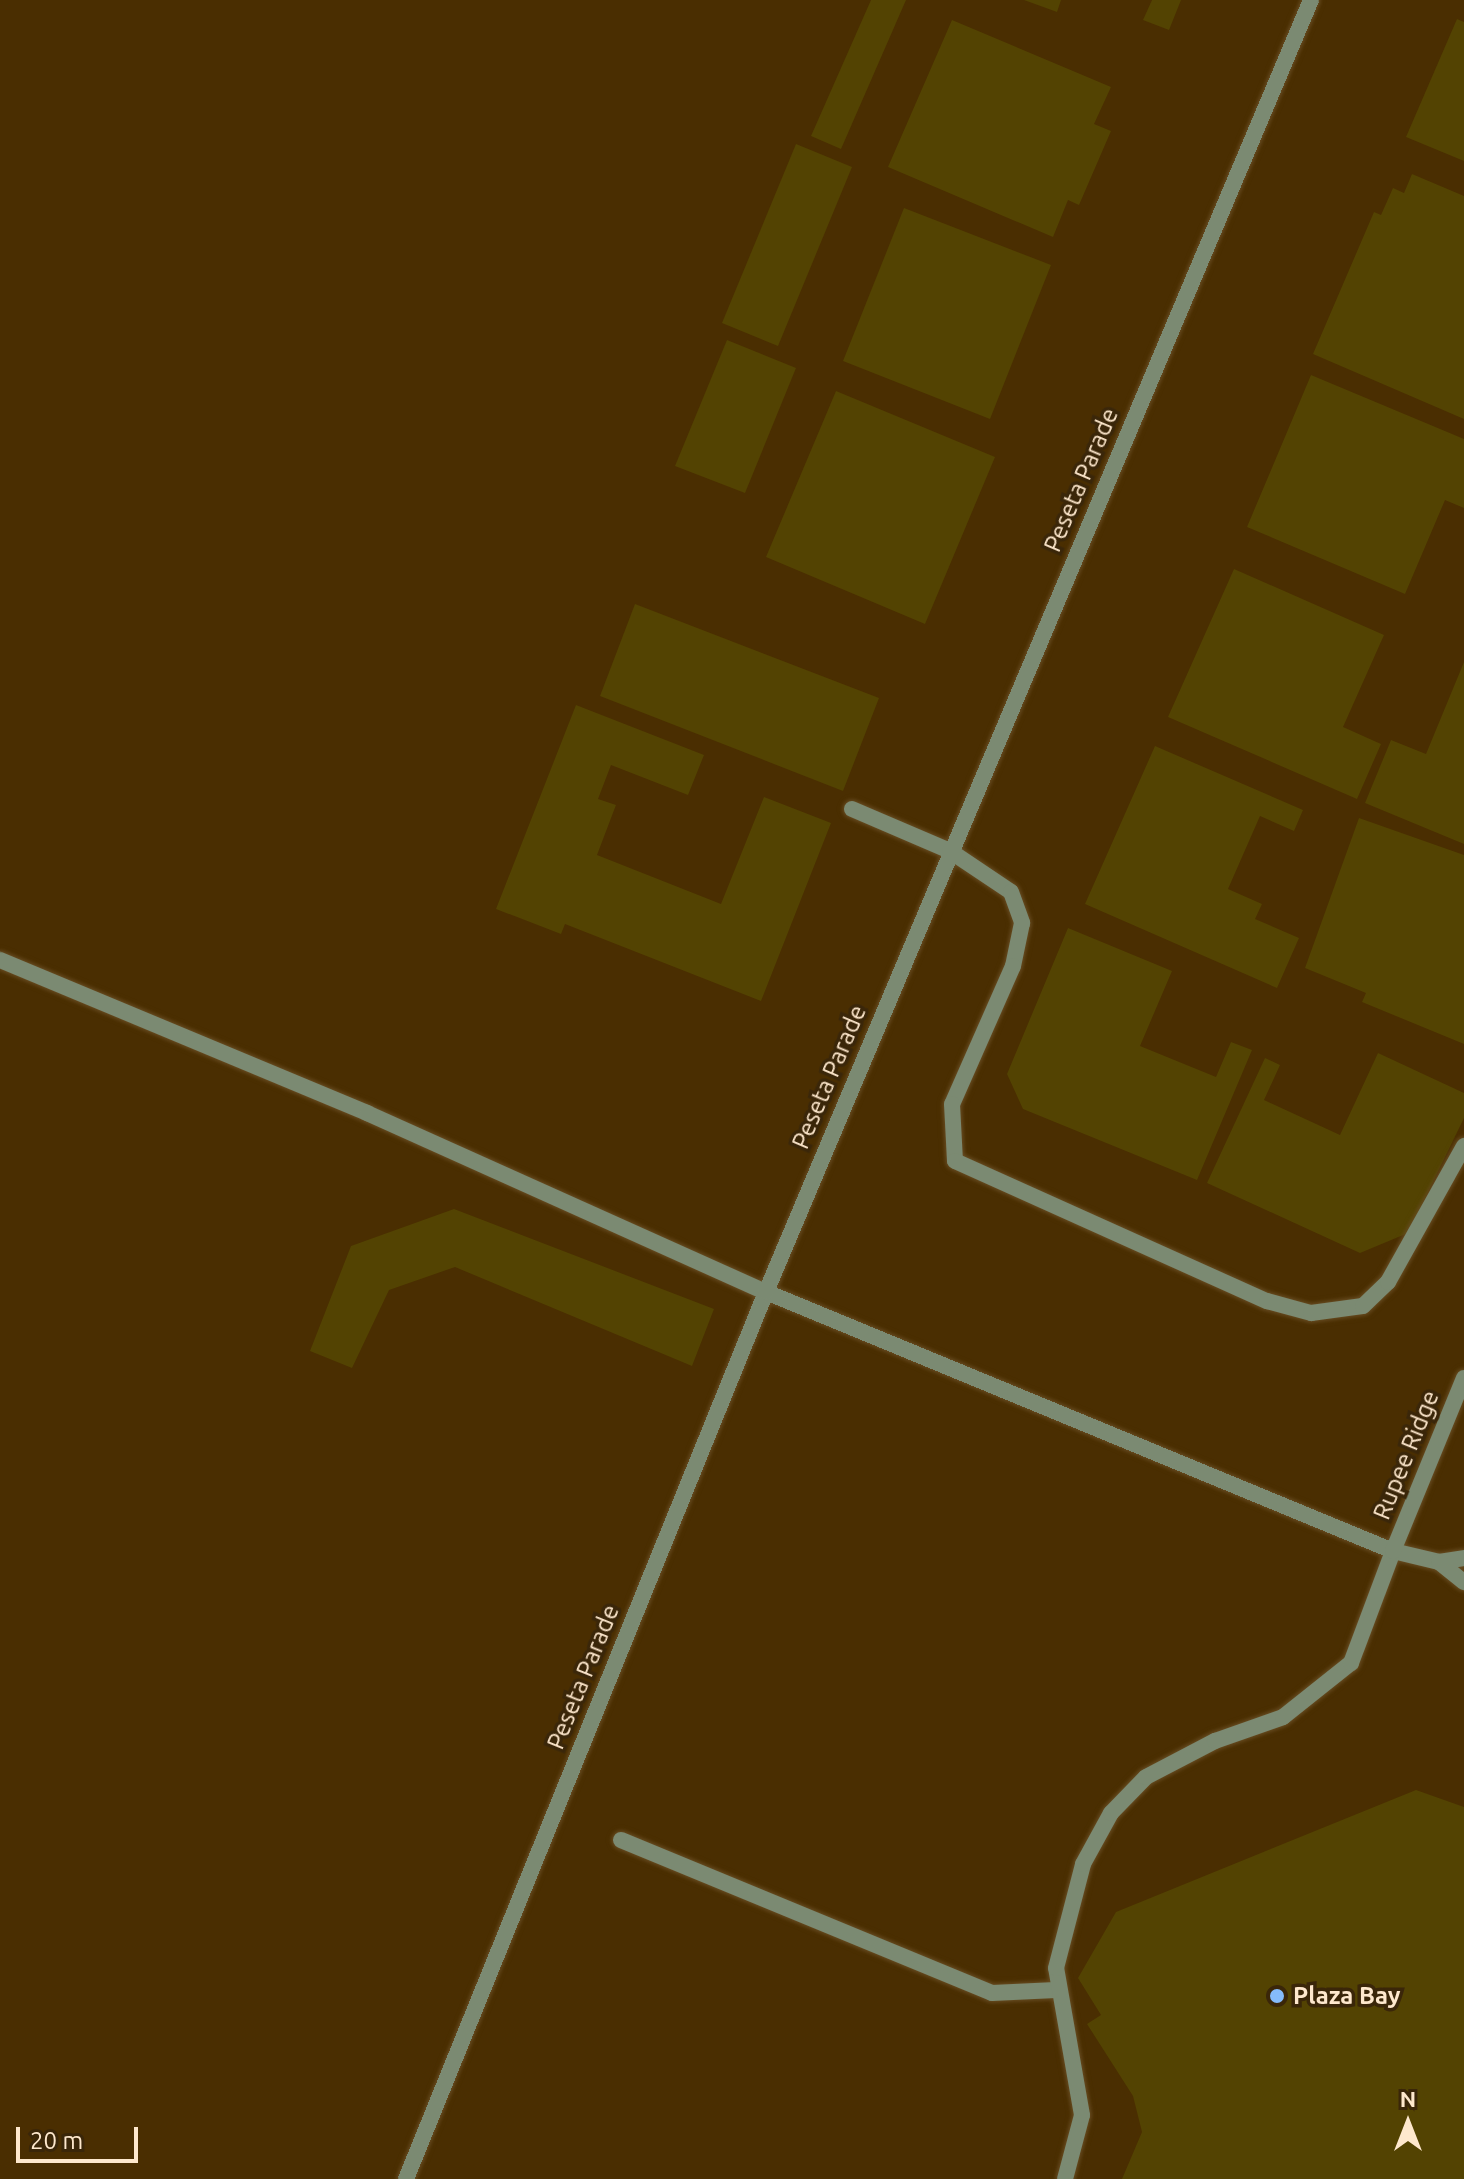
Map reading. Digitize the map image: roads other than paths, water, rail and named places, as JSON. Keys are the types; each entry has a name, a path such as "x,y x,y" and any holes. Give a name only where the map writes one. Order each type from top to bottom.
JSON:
{"street":[{"name":"Peseta Parade","path":"406,2179 766,1292 1311,0"},
{"path":"852,809 950,851 1011,892 1022,923 1013,966 952,1104 955,1161 1267,1301 1311,1313 1363,1306 1388,1282 1464,1146"},
{"path":"0,960 367,1113 766,1292 1393,1551 1439,1562 1464,1558"},
{"name":"Rupee Ridge","path":"1393,1551 1464,1378"},
{"path":"1065,2179 1082,2115 1079,2077 1056,1990 1083,1864 1111,1813 1146,1777 1215,1741 1283,1717 1323,1689 1351,1663 1393,1551"},
{"path":"1439,1562 1464,1582"},
{"path":"621,1840 992,1993 1056,1990"}],"place":[{"name":"Plaza Bay","path":"1277,1996"}]}
